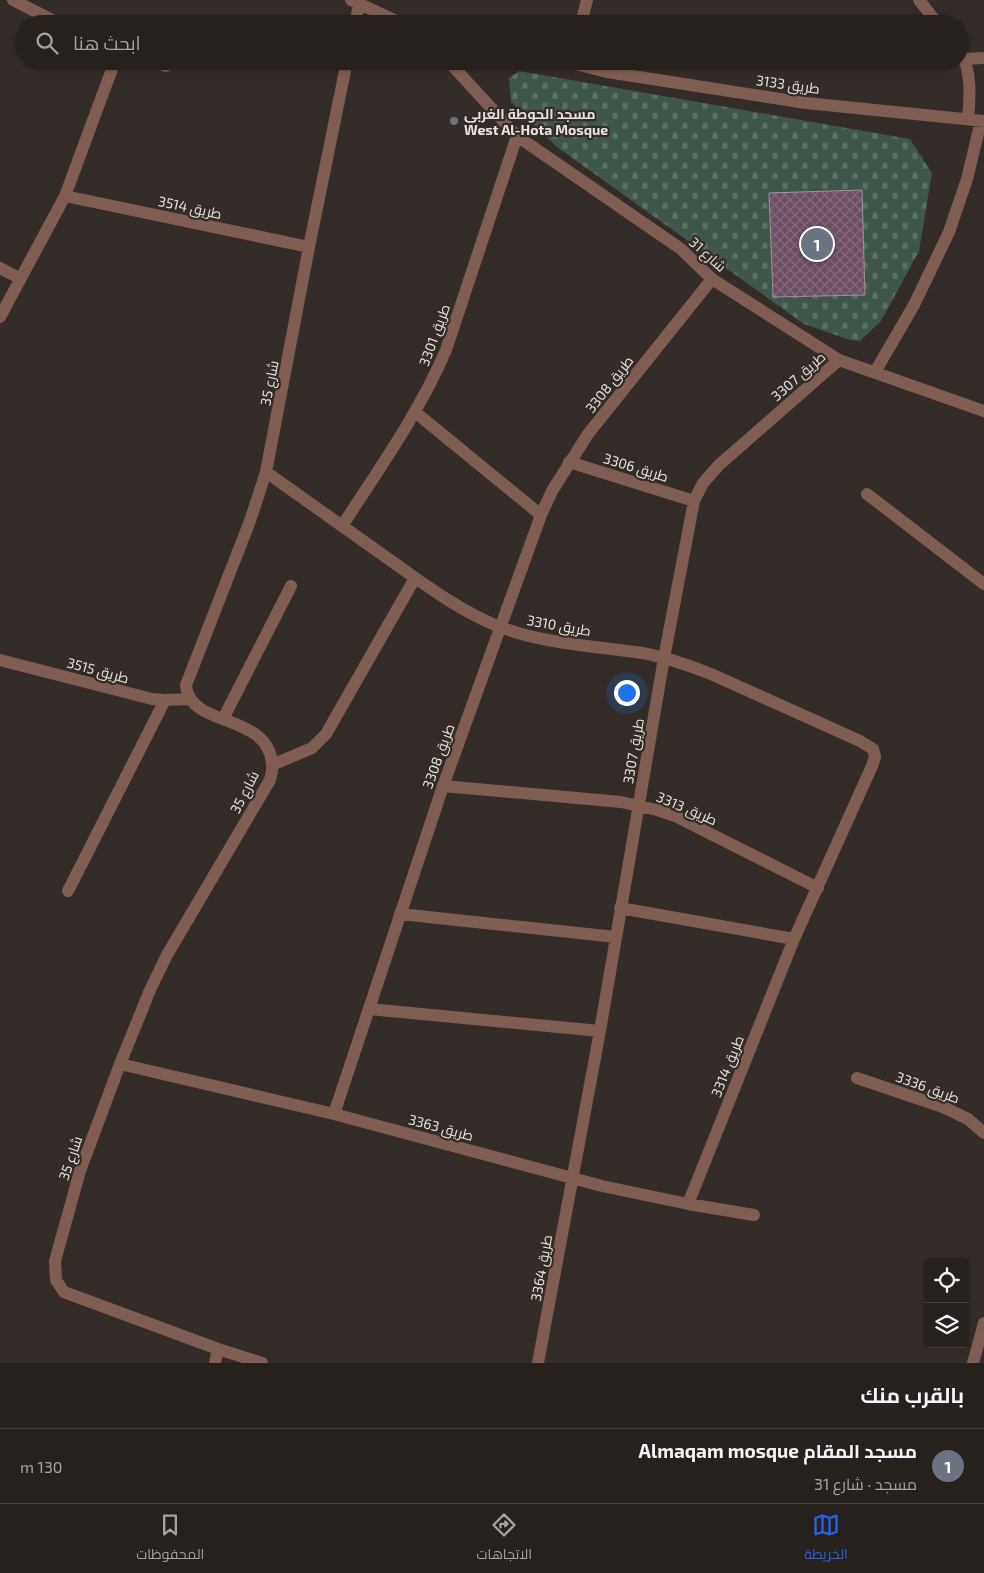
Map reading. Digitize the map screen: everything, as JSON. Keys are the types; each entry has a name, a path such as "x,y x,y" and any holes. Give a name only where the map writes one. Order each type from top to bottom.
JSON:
{"street":[{"path":"14,0 43,15"},
{"path":"583,15 587,0"},
{"path":"920,0 931,15"},
{"path":"355,15 355,2 383,15"},
{"path":"969,56 984,58"},
{"path":"0,317 64,196 112,70"},
{"name":"شارع 35","path":"262,1363 218,1349 64,1292 56,1280 55,1262 80,1171 150,990 167,955 270,780 272,765 269,750 260,737 248,728 199,709 188,699 186,692 187,679 250,521 266,472 345,70"},
{"name":"شارع 31","path":"456,70 516,136 681,249 712,279 839,360 984,411"},
{"name":"طريق 3133","path":"599,70 806,103 978,120"},
{"path":"875,372 914,305 949,232 967,179 978,120 966,70"},
{"name":"طريق 3301","path":"342,526 432,382 446,350 516,136"},
{"name":"طريق 3514","path":"64,196 309,247"},
{"path":"0,268 19,278"},
{"name":"طريق 3308","path":"334,1114 443,786 541,514 569,462 588,434 712,279"},
{"name":"طريق 3307","path":"572,1178 600,1031 664,658 694,501 703,483 719,465 839,360"},
{"path":"415,412 541,514"},
{"name":"طريق 3306","path":"569,462 694,501"},
{"name":"طريق 3310","path":"266,472 415,578 467,611 500,627 536,637 664,658 711,674 860,741 873,749"},
{"path":"867,494 984,584"},
{"path":"272,765 312,748 326,734 415,578"},
{"path":"223,719 291,586"},
{"name":"طريق 3515","path":"0,660 152,699 188,699"},
{"path":"68,890 165,700"},
{"name":"طريق 3314","path":"688,1204 794,939 872,766 875,758 873,749"},
{"name":"طريق 3313","path":"443,786 638,805 675,816 818,888"},
{"path":"620,908 794,939"},
{"path":"400,914 616,937"},
{"path":"368,1009 600,1031"},
{"name":"طريق 3363","path":"120,1064 334,1114 602,1186 688,1204 754,1215"},
{"name":"طريق 3336","path":"857,1078 943,1107 968,1119 984,1133"},
{"name":"طريق 3364","path":"538,1363 572,1178"},
{"path":"974,1363 984,1323"},
{"path":"215,1363 218,1349"}],"green space":[{"path":"519,71 910,139 932,173 919,251 881,321 860,341 850,340 804,324 557,147 511,102 509,78"}],"building":[{"path":"862,190 865,295 773,297 769,193"}],"place":[{"name":"مسجد الحوطة الغربي West Al-Hota Mosque","path":"454,121"},
{"name":"مسجد المقام Almaqam mosque","path":"817,244"}]}
